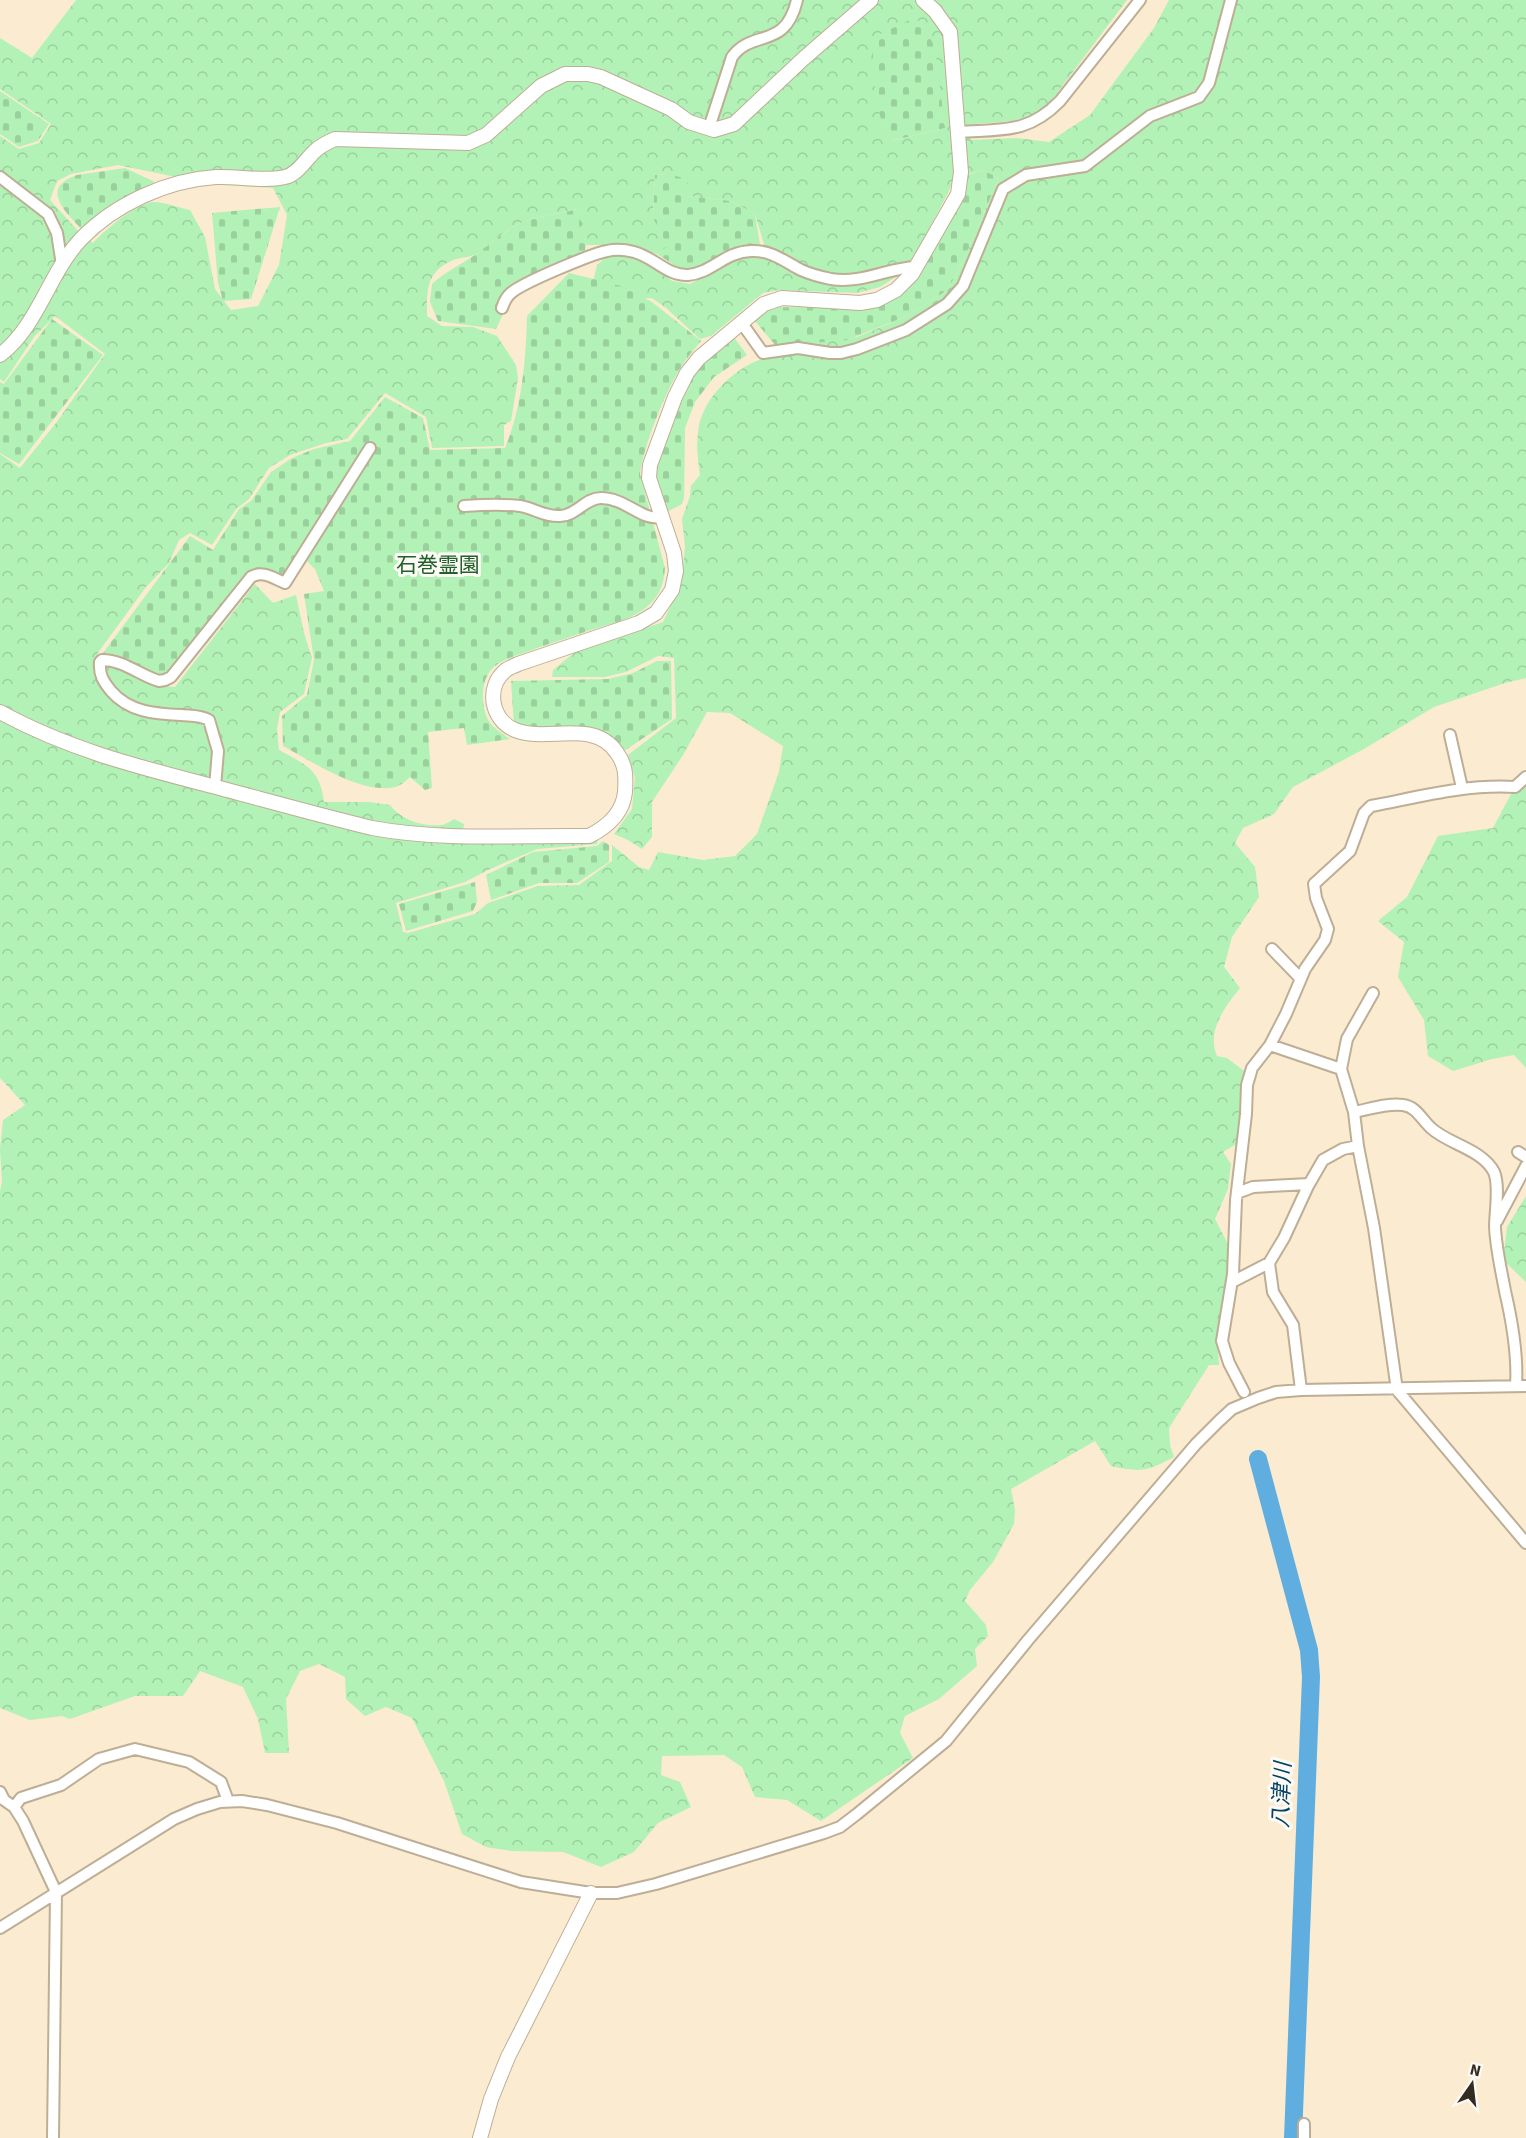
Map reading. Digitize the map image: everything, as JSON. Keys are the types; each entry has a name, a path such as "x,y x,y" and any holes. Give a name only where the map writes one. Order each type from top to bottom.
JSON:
{"street":[{"path":"710,128 732,57 748,44 772,37 786,26 793,16 796,0"},
{"path":"0,355 12,346 26,329 62,265 81,240 105,219 132,201 158,190 186,181 215,177 273,179 287,177 303,165 316,150 335,139 468,143 486,135 541,86 565,74 588,74 601,77 671,109 688,122 714,130 734,124 871,0"},
{"path":"0,712 32,730 86,751 305,812 372,828 410,835 589,836 600,831 619,811 624,796 626,775 621,759 614,748 599,737 586,734 528,734 513,729 500,721 494,710 493,694 497,680 506,670 518,664 639,623 656,613 672,590 676,571 674,554 649,478 650,467 675,397 687,374 699,358 764,304 782,298 860,303 877,300 896,290 916,267 958,194 961,172 950,32 924,0"},
{"path":"959,132 1019,127 1047,114 1060,101 1140,0"},
{"path":"741,322 763,353 798,348 842,353 906,330 947,304 963,286 1003,189 1026,176 1085,165 1150,116 1199,97 1209,83 1231,0"},
{"path":"0,177 48,214 57,233 62,265"},
{"path":"502,308 505,299 521,286 598,254 617,250 645,256 674,274 687,275 700,273 729,255 754,250 775,255 808,272 834,279 858,280 906,267 916,267"},
{"path":"215,787 218,752 212,726 208,720 194,716 145,712 130,706 116,697 106,685 100,675 100,662 109,660 121,663 159,681 171,677 251,577 257,573 264,574 285,583 370,448"},
{"path":"464,506 520,506 546,515 567,516 591,500 600,498 623,502 647,517 662,517"},
{"path":"1450,735 1462,788"},
{"path":"1244,1392 1229,1363 1222,1341 1232,1282 1247,1085 1252,1068 1270,1045 1286,1014 1300,978 1325,940 1328,929 1316,898 1314,884 1350,850 1364,813 1371,806 1462,788 1487,785 1515,787 1526,777"},
{"path":"1272,950 1300,978"},
{"path":"1373,993 1347,1039 1341,1069 1354,1112 1398,1390 1526,1543"},
{"path":"1270,1045 1341,1069"},
{"path":"0,1928 174,1819 197,1809 228,1802 267,1804 338,1823 521,1882 591,1893 617,1893 656,1884 840,1827 946,1741 1028,1640 1196,1444 1232,1409 1276,1392 1300,1390 1521,1386 1497,1254 1496,1180 1493,1172 1486,1162 1431,1129 1416,1110 1406,1105 1386,1105 1354,1112"},
{"path":"1232,1282 1269,1263 1323,1160 1343,1149 1358,1146"},
{"path":"1495,1224 1526,1166"},
{"path":"1237,1193 1253,1187 1309,1184"},
{"path":"1269,1263 1272,1292 1293,1325 1300,1390"},
{"path":"14,1807 21,1798 61,1785 99,1759 135,1749 189,1762 221,1782 228,1802"},
{"path":"0,1792 4,1800 14,1807 23,1821 56,1892 53,2138"},
{"path":"480,2138 491,2099 508,2057 591,1893"},
{"path":"1304,2124 1304,2138"}],"green space":[{"path":"76,0 1127,0 1051,101 1041,109 1012,121 968,125 971,140 1016,138 1049,142 1090,115 1154,28 1169,0 1526,0 1526,678 1434,707 1364,749 1293,787 1274,814 1243,828 1235,843 1255,867 1259,897 1232,937 1224,967 1240,988 1219,1020 1214,1038 1217,1056 1227,1058 1244,1071 1238,1143 1223,1152 1231,1164 1228,1189 1215,1219 1230,1248 1217,1335 1219,1365 1209,1365 1169,1428 1170,1445 1174,1457 1157,1465 1137,1470 1111,1466 1095,1441 1011,1489 1015,1510 1014,1524 993,1562 970,1590 965,1601 986,1625 988,1636 975,1649 977,1666 939,1699 905,1716 900,1733 913,1758 821,1821 787,1800 755,1797 742,1767 724,1755 662,1756 661,1775 680,1782 691,1807 658,1823 634,1852 601,1867 563,1852 511,1851 486,1847 462,1834 444,1781 412,1718 386,1707 365,1716 346,1699 345,1677 319,1664 300,1671 286,1699 289,1753 265,1753 258,1719 243,1687 200,1671 183,1696 135,1696 70,1719 62,1716 30,1720 0,1708 0,1191 2,1182 0,1149 3,1120 25,1105 0,1078 0,454 20,468 56,423 105,354 55,316 34,337 4,382 0,379 0,136 19,149 39,143 51,124 0,89 0,38 32,58","holes":["940,97 945,128 892,141 881,120","118,165 210,184 273,188 287,215 279,265 258,306 231,310 215,289 205,237 190,210 156,202 145,204 120,219 93,243 79,232 50,200 57,181 71,174","982,170 999,178 957,274 946,291 907,316 857,337 776,346 781,354 754,362 725,382 710,401 700,422 697,443 700,475 691,486 682,519 685,547 681,584 663,622 574,653 553,670 552,677 605,677 626,672 658,656 674,658 676,718 628,755 635,778 632,809 614,834 642,849 652,837 652,802 683,755 707,712 730,713 783,746 779,772 757,834 735,856 703,860 658,852 649,870 639,867 612,845 612,861 579,885 538,886 488,903 475,914 408,933 403,932 396,903 465,882 537,849 597,844 598,840 594,838 461,843 464,824 454,819 442,825 427,825 400,815 390,805 369,802 324,802 319,782 310,769 279,750 277,729 280,712 304,694 312,658 296,595 273,603 255,584 175,687 161,686 123,669 114,668 97,654 146,587 169,563 179,540 190,533 212,545 236,509 249,499 269,468 290,455 326,443 347,439 385,393 426,417 432,448 504,446 504,425 511,421 518,378 516,365 497,336 473,327 442,326 427,316 429,284 436,271 451,261 478,253 522,222 577,209 586,245 631,245 657,254 669,246 653,218 655,175 667,174 687,196 731,201 755,214 764,244 751,256 734,260 690,284 672,281 642,257 620,253 607,256 597,265 594,278 584,290 502,473 627,299 652,298 700,339 711,336 763,293 779,290 857,293 880,287 899,275 911,262 954,179"]},
{"path":"914,18 922,24 935,47 945,128 891,141 881,120 870,62 878,35"},
{"path":"0,91 49,124 38,141 19,147 0,134"},
{"path":"125,168 155,182 130,195 81,229 68,215 59,200 57,193 59,186 77,175"},
{"path":"982,170 999,178 957,274 946,291 907,316 847,340 776,346 754,320 773,307 867,308 896,298 916,278 963,192 968,175"},
{"path":"668,174 687,179 687,196 731,201 755,214 760,245 739,249 695,270 682,270 657,254 668,246 653,218 655,175"},
{"path":"280,207 251,299 223,301 218,283 212,213"},
{"path":"578,209 586,245 584,255 500,298 497,308 505,310 496,329 438,321 430,302 432,284 437,279 522,222"},
{"name":"石巻霊園","path":"569,273 621,286 652,302 701,341 680,368 666,395 650,436 640,474 665,568 659,593 643,610 630,617 513,657 492,669 483,691 486,714 494,727 510,739 467,745 464,728 428,732 432,788 425,790 410,777 397,786 382,788 368,786 322,768 283,746 282,716 307,695 314,660 304,594 324,591 315,569 304,558 286,588 263,578 254,578 167,684 121,665 103,653 190,536 213,550 239,509 251,501 271,472 292,458 314,449 350,441 385,397 423,418 430,450 505,448 522,383 527,316"},
{"path":"52,319 103,355 19,464 0,453 0,382 4,384"},
{"path":"733,336 747,355 714,377 695,402 685,428 684,498 682,504 665,513 654,468 681,395 698,368"},
{"path":"657,661 671,661 672,719 624,751 609,739 584,728 514,725 511,681 608,679 633,673"},
{"path":"1526,782 1526,1068 1514,1055 1453,1071 1428,1056 1424,1020 1398,977 1404,942 1378,921 1407,897 1438,836 1493,828 1511,794"},
{"path":"603,841 609,845 609,862 577,883 539,883 491,900 486,875 533,852 597,846"},
{"path":"475,882 477,902 473,911 406,931 399,904"},
{"path":"1526,1196 1526,1282 1503,1260 1507,1227"}],"waterway":[{"name":"八津川","path":"1258,1459 1309,1650 1311,1677 1293,2138"}]}
